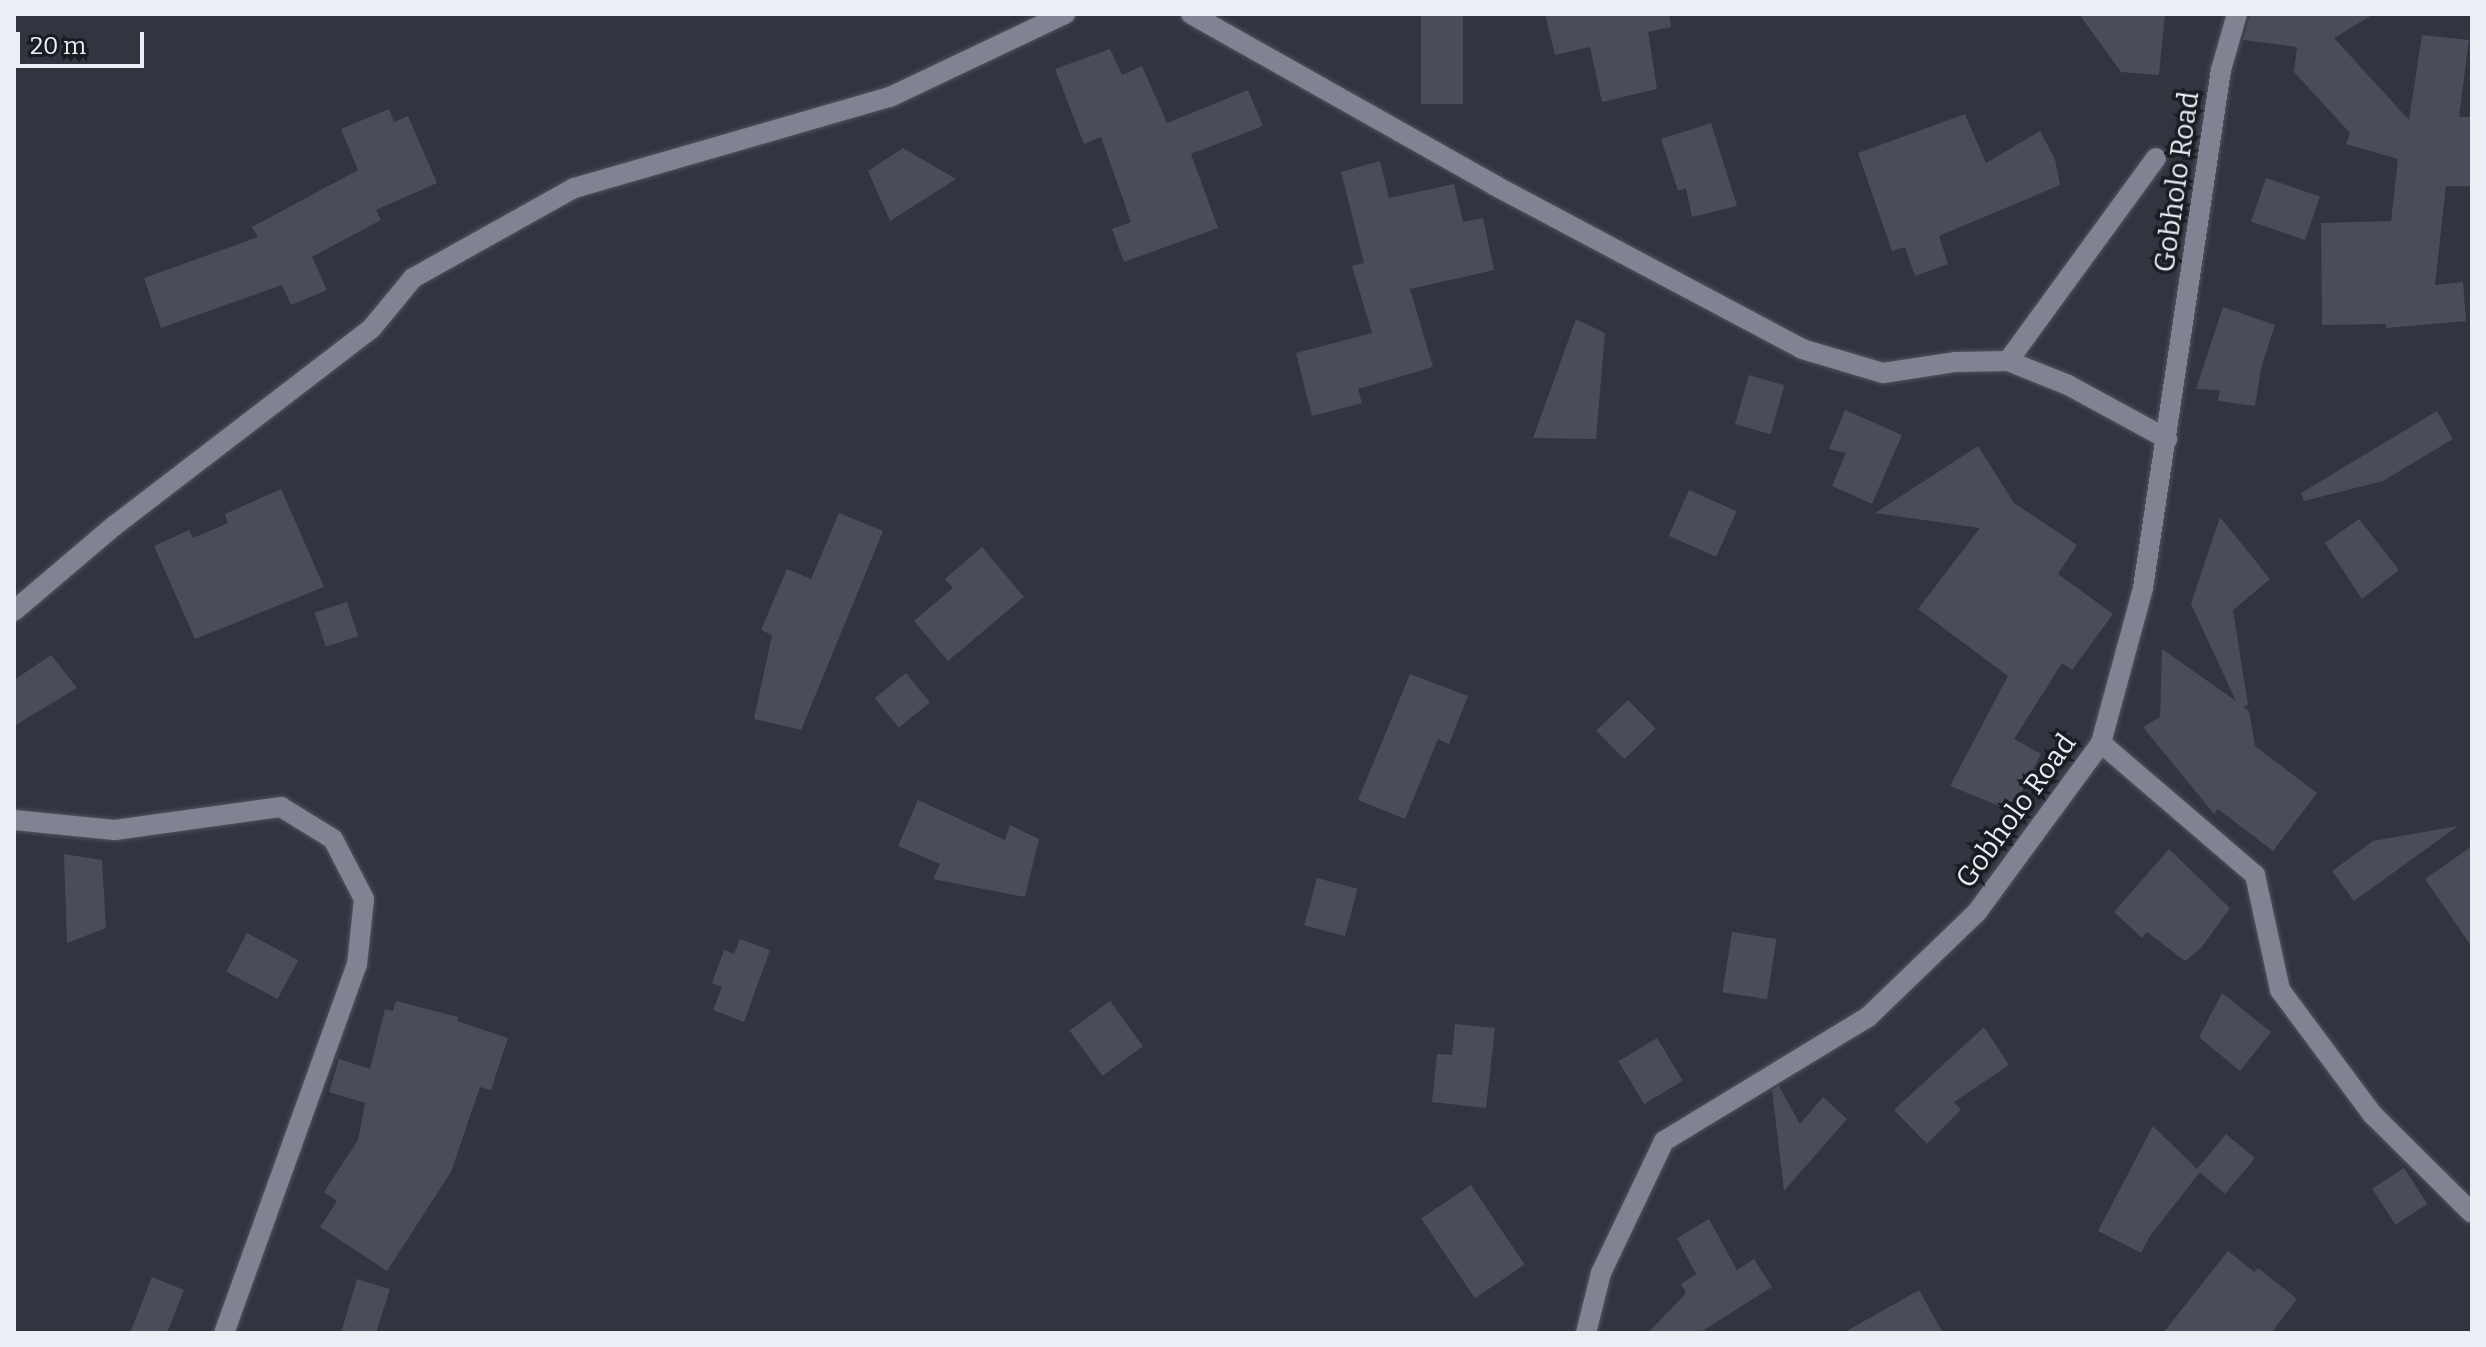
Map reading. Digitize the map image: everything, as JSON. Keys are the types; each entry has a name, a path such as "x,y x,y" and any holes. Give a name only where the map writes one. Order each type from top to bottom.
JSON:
{"street":[{"path":"14,611 114,526 371,329 413,278 574,188 890,97 1065,14"},
{"path":"1191,14 1494,185 1802,349 1883,373 1956,362 2008,361 2068,385 2167,439"},
{"name":"Gobholo Road","path":"1586,1333 1601,1273 1664,1141 1868,1017 1977,912 2101,743 2143,588 2221,70 2237,14"},
{"path":"2008,361 2156,158"},
{"path":"2101,743 2255,875 2280,990 2373,1115 2472,1213"},
{"path":"14,820 115,830 281,807 333,839 364,899 357,964 224,1333"}],"building":[{"path":"1421,14 1463,14 1463,104 1421,104"},
{"path":"1545,14 1669,14 1671,27 1648,32 1657,89 1602,102 1590,47 1555,55"},
{"path":"2079,14 2165,14 2159,75 2121,72"},
{"path":"2250,14 2374,14 2334,38 2409,120 2422,35 2469,40 2459,117 2472,117 2472,186 2446,186 2435,285 2463,282 2466,321 2386,328 2386,324 2322,325 2321,223 2391,221 2398,159 2346,144 2350,133 2294,72 2297,47 2243,40"},
{"path":"1110,49 1122,75 1142,66 1167,123 1248,90 1263,126 1191,154 1218,228 1124,262 1112,229 1131,222 1101,137 1084,144 1055,69"},
{"path":"389,109 394,122 408,116 437,183 376,210 381,220 312,257 327,290 291,305 282,285 161,328 144,278 258,237 252,227 358,170 341,129"},
{"path":"1965,114 1986,163 2040,131 2055,159 2060,185 1939,236 1948,264 1915,276 1905,247 1892,251 1858,153"},
{"path":"1711,123 1737,206 1692,217 1686,188 1678,191 1661,139"},
{"path":"903,148 956,179 890,221 868,171"},
{"path":"1380,161 1389,198 1454,184 1463,222 1483,218 1494,270 1410,289 1433,367 1358,389 1362,403 1312,416 1296,353 1372,333 1352,266 1364,263 1341,172"},
{"path":"2266,178 2320,197 2305,240 2251,221"},
{"path":"2223,307 2275,325 2261,368 2255,406 2218,401 2220,390 2196,389"},
{"path":"1576,319 1605,333 1596,439 1533,438"},
{"path":"1749,375 1785,385 1771,434 1735,424"},
{"path":"1845,410 1902,435 1872,504 1832,486 1846,453 1829,449"},
{"path":"2437,411 2453,439 2383,481 2304,501 2301,493"},
{"path":"1978,446 2014,503 2077,545 2058,574 2113,614 2072,670 2062,663 2014,739 2041,754 2012,811 1950,786 2008,676 1918,609 1980,528 1875,513"},
{"path":"281,489 324,587 195,639 154,546 189,530 193,538 228,523 225,514"},
{"path":"1689,490 1737,511 1716,557 1669,536"},
{"path":"839,513 883,531 801,730 754,719 772,635 761,630 787,569 811,579"},
{"path":"2220,517 2270,579 2233,610 2248,705 2243,707 2249,711 2255,746 2317,793 2273,851 2218,809 2214,814 2143,727 2160,717 2162,649 2236,701 2191,604"},
{"path":"2359,519 2399,570 2362,599 2325,543"},
{"path":"982,547 1024,597 948,661 914,621 953,588 945,579"},
{"path":"347,602 358,636 326,647 315,613"},
{"path":"51,655 77,688 14,726 14,680"},
{"path":"906,673 930,703 899,728 875,698"},
{"path":"1410,674 1468,696 1449,744 1438,739 1405,819 1358,800"},
{"path":"1628,700 1656,729 1624,759 1596,731"},
{"path":"918,800 1005,840 1010,825 1039,839 1025,897 933,879 940,864 898,846"},
{"path":"2458,826 2354,901 2332,871 2373,841"},
{"path":"2472,846 2472,947 2425,879"},
{"path":"2169,849 2230,908 2201,948 2185,961 2147,932 2142,938 2114,912"},
{"path":"64,854 102,860 106,928 67,943"},
{"path":"1317,878 1358,889 1345,936 1304,925"},
{"path":"1732,932 1776,939 1767,999 1722,992"},
{"path":"247,933 298,960 278,999 226,972"},
{"path":"740,939 770,950 744,1022 713,1010 722,987 712,983 724,950 734,954"},
{"path":"2222,993 2271,1032 2240,1071 2199,1037"},
{"path":"396,1001 458,1017 457,1021 508,1038 491,1090 480,1087 451,1172 387,1271 320,1227 337,1201 324,1192 358,1140 365,1103 329,1092 339,1059 370,1069 385,1009 393,1011"},
{"path":"1110,1001 1143,1046 1102,1076 1070,1030"},
{"path":"1455,1024 1495,1028 1486,1108 1432,1102 1437,1054 1452,1055"},
{"path":"1984,1027 2009,1065 1954,1102 1961,1110 1927,1144 1894,1110"},
{"path":"1657,1038 1683,1081 1644,1104 1618,1061"},
{"path":"1779,1086 1800,1124 1823,1097 1847,1119 1784,1191 1772,1090"},
{"path":"2153,1126 2197,1169 2226,1134 2255,1158 2225,1194 2200,1172 2150,1236 2141,1253 2098,1231"},
{"path":"2404,1168 2427,1204 2396,1225 2372,1189"},
{"path":"1471,1185 1525,1265 1475,1298 1421,1219"},
{"path":"1709,1219 1737,1270 1754,1259 1772,1287 1699,1333 1648,1333 1686,1293 1681,1284 1696,1274 1677,1238"},
{"path":"2228,1251 2254,1272 2258,1268 2297,1299 2271,1333 2163,1333"},
{"path":"152,1277 184,1290 167,1333 130,1333"},
{"path":"357,1279 390,1289 376,1333 341,1333"},
{"path":"1919,1290 1943,1333 1843,1333"}]}
